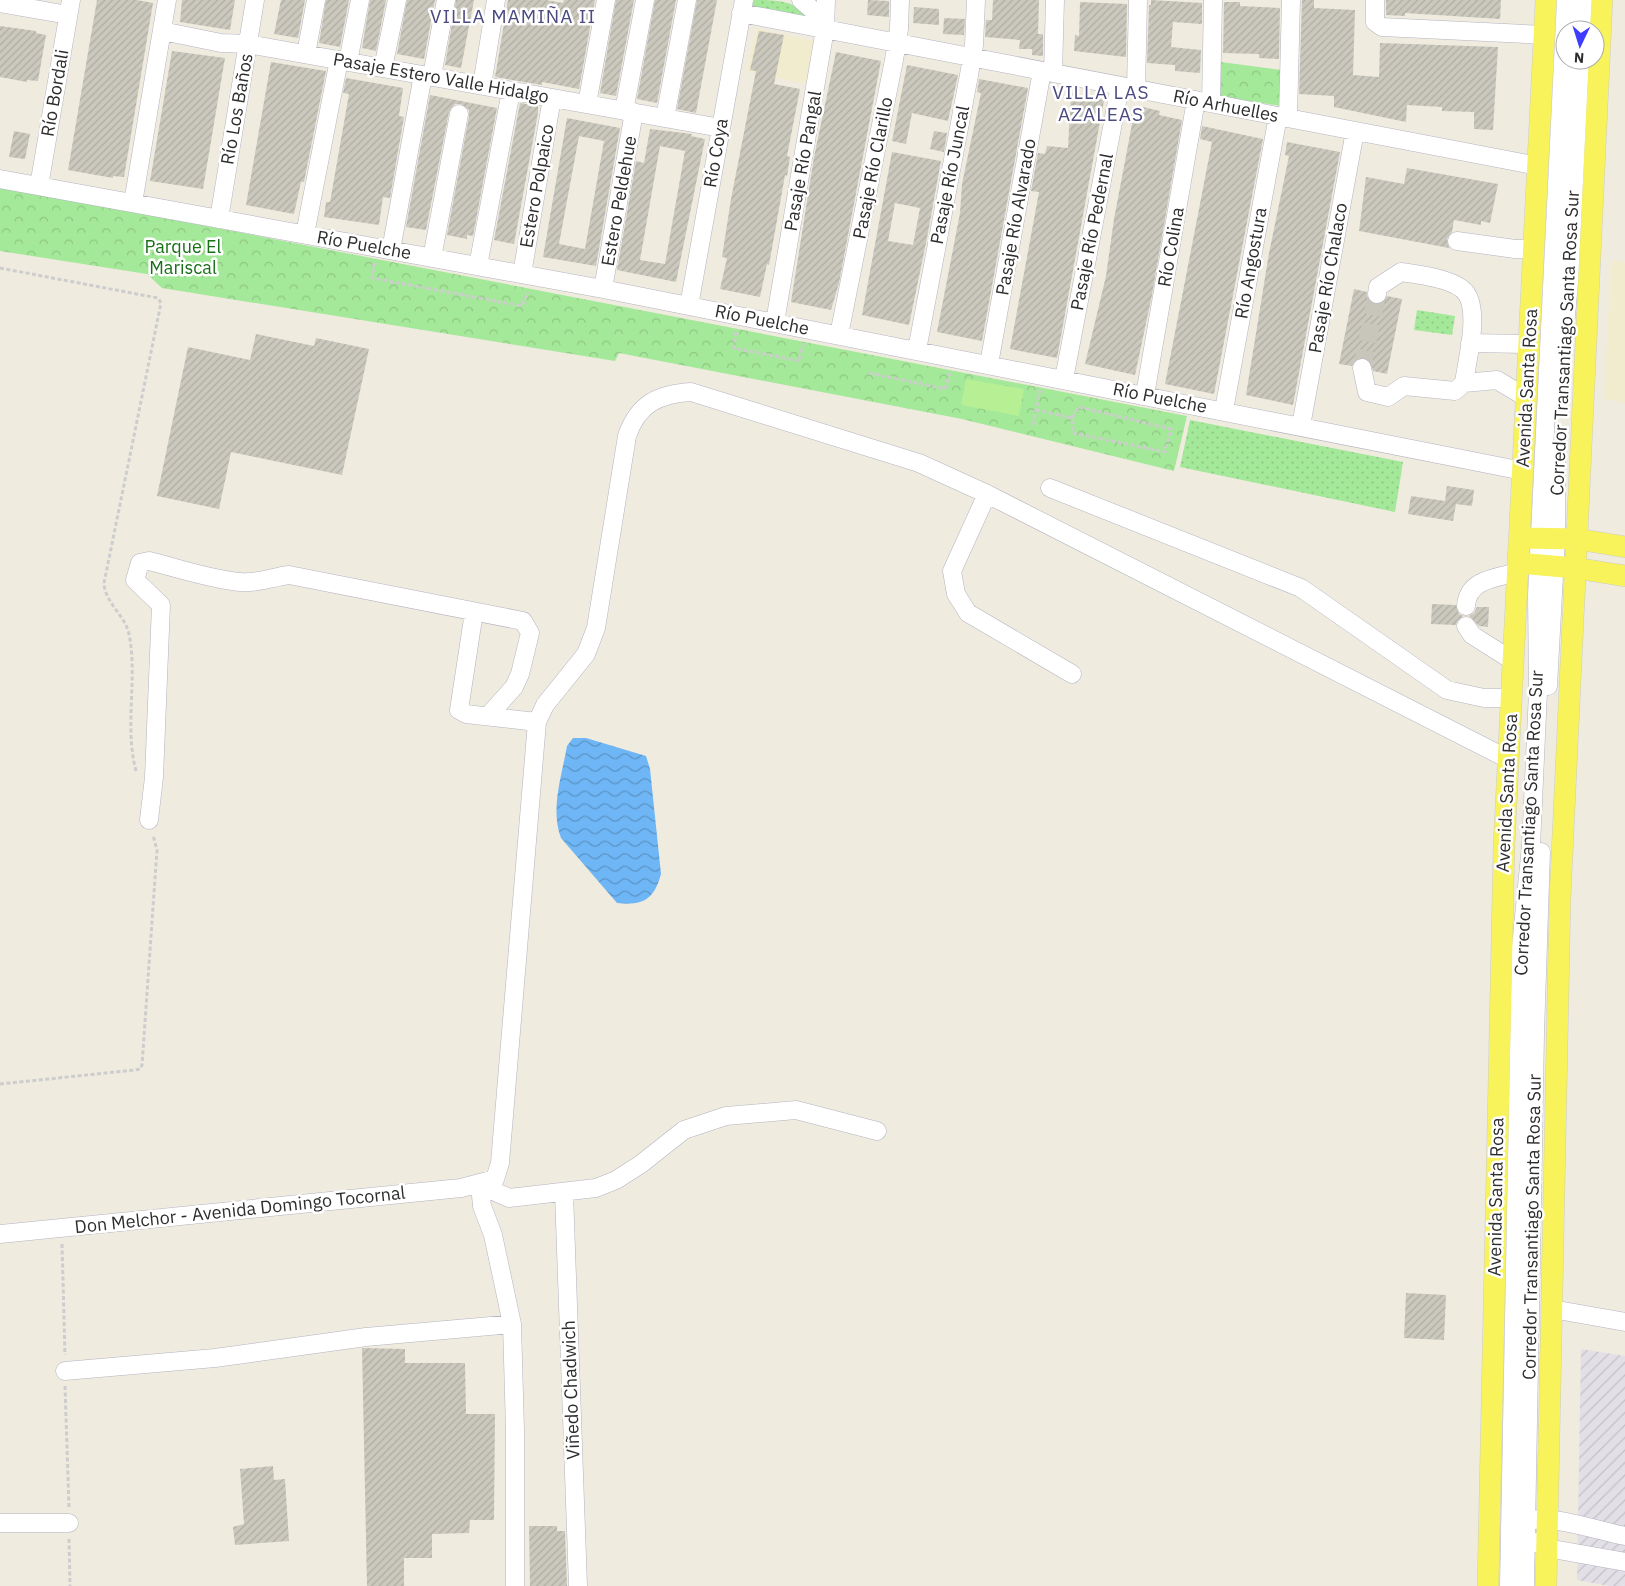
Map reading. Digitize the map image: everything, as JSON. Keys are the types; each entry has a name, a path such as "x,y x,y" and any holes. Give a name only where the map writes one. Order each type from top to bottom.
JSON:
{"main road":[{"name":"Avenida Santa Rosa","path":"1546,0 1523,471 1548,538 1556,566 1560,898 1546,1586"},
{"name":"Avenida Santa Rosa","path":"1488,1586 1501,950 1518,568 1548,538 1602,0"},
{"path":"1548,538 1625,547"},
{"path":"1518,568 1556,566 1625,576"}],"street":[{"path":"133,203 167,0"},
{"name":"Río Los Baños","path":"219,218 255,0"},
{"path":"306,54 316,0"},
{"path":"305,234 343,61 360,0"},
{"path":"383,68 397,0"},
{"path":"391,250 446,0"},
{"path":"482,85 496,0"},
{"path":"587,104 606,0"},
{"name":"Estero Peldehue","path":"603,289 645,0"},
{"path":"665,118 687,0"},
{"path":"802,0 816,13 825,29"},
{"name":"Pasaje Río Pangal","path":"775,322 825,29 826,0"},
{"name":"Pasaje Río Clarillo","path":"839,335 897,43 900,0"},
{"name":"Pasaje Río Juncal","path":"917,350 972,57 976,0"},
{"name":"Pasaje Río Alvarado","path":"989,364 1048,72 1055,0"},
{"name":"Pasaje Río Pedernal","path":"1064,379 1128,87 1138,0"},
{"name":"Río Colina","path":"1145,395 1204,102 1213,0"},
{"name":"Río Angostura","path":"1224,410 1283,117 1291,0"},
{"path":"1375,0 1377,24 1382,27 1544,35"},
{"name":"Corredor Transantiago Santa Rosa Sur","path":"1525,1586 1521,1530 1521,947 1532,827 1538,692 1536,630 1556,566 1548,538 1566,0"},
{"path":"1582,20 1583,0"},
{"path":"0,3 69,8"},
{"name":"Río Arhuelles","path":"743,6 825,29 1538,166"},
{"name":"Río Coya","path":"689,306 743,6"},
{"name":"Río Bordali","path":"39,186 69,8"},
{"name":"Pasaje Estero Valle Hidalgo","path":"162,31 221,43 248,44 306,54 721,128"},
{"name":"Corredor Transantiago Santa Rosa Sur","path":"1548,538 1569,284 1580,70"},
{"path":"478,266 511,91"},
{"name":"Estero Polpaico","path":"527,279 552,98"},
{"path":"432,258 459,114"},
{"name":"Pasaje Río Chalaco","path":"1301,426 1355,131"},
{"name":"Río Puelche","path":"0,179 478,266 527,279 603,289 1224,410 1523,471"},
{"path":"1457,241 1515,249 1534,249"},
{"path":"1377,294 1378,287 1402,272 1424,275 1452,284 1466,292 1474,310 1464,383"},
{"path":"1470,343 1530,344"},
{"path":"1362,368 1367,392 1388,398 1404,386 1454,391 1464,383 1497,380 1527,398"},
{"path":"480,1185 495,1179 500,1163 537,722 545,705 586,654 591,644 596,628 627,436 640,410 653,401 676,393 691,392 919,463 987,494 1508,760"},
{"path":"1050,488 1301,588 1447,690 1484,698 1511,698"},
{"path":"987,494 952,571 956,594 968,613 1072,674"},
{"path":"149,820 154,777 161,605 136,580 140,563 149,561 239,582 258,582 289,575 523,622 530,633 520,674 514,687 488,716"},
{"path":"1466,606 1468,593 1475,585 1518,568"},
{"path":"474,612 459,710 466,714 537,722"},
{"path":"1466,626 1472,635 1513,661"},
{"path":"480,1185 509,1198 596,1188 616,1180 684,1130 726,1116 796,1110 877,1132"},
{"path":"480,1185 482,1206 493,1235 512,1324 516,1430 515,1586"},
{"name":"Don Melchor - Avenida Domingo Tocornal","path":"0,1234 480,1185"},
{"name":"Viñedo Chadwich","path":"564,1193 578,1586"},
{"path":"1552,1309 1625,1322"},
{"path":"65,1371 215,1358 366,1337 512,1324"},
{"path":"1521,1530 1548,1518 1625,1536"},
{"path":"0,1523 69,1523"},
{"path":"1521,1530 1547,1548 1625,1562"},
{"name":"Corredor Transantiago Santa Rosa Sur","path":"1509,1586 1521,1530"}],"path":[{"path":"374,259 372,278 522,306 527,279"},
{"path":"0,268 158,298 161,303 104,583 104,591 128,630 132,653 130,750 138,776"},
{"path":"737,324 734,348 799,361 804,337"},
{"path":"869,373 945,389 952,365"},
{"path":"1033,425 1042,382"},
{"path":"1078,407 1171,429 1165,452 1073,433 1072,418 1078,407"},
{"path":"1036,410 1072,418"},
{"path":"0,1084 140,1069 142,1064 157,850 149,820"},
{"path":"61,1228 70,1586"}],"shaded area":[{"path":"756,29 814,41 806,84 747,71"},
{"path":"1611,260 1625,263 1625,403 1604,399"},
{"path":"1581,1349 1625,1356 1625,1586 1609,1586 1577,1580"}],"green space":[{"path":"754,0 790,4 805,16 752,9"},
{"path":"1221,62 1282,70 1282,106 1219,97"},
{"name":"Parque El Mariscal","path":"0,186 1187,416 1174,471 962,419 619,353 615,361 162,288 147,274 0,251"},
{"path":"1417,310 1455,316 1452,335 1414,330"},
{"path":"966,379 1024,389 1019,416 961,405"},
{"path":"1190,420 1403,462 1395,512 1180,467"}],"water":[{"path":"573,738 586,738 646,756 650,769 661,874 655,890 641,902 617,903 561,838 557,815 558,792 567,746"}],"building":[{"path":"97,0 137,0 153,3 124,177 113,176 113,178 68,170"},
{"path":"182,0 235,0 230,30 180,22"},
{"path":"281,0 305,0 298,38 274,34"},
{"path":"326,0 349,0 340,47 319,43"},
{"path":"370,0 386,0 376,51 362,48"},
{"path":"407,0 435,0 424,59 397,54"},
{"path":"456,0 474,0 461,68 445,65"},
{"path":"508,0 546,0 563,3 564,0 595,0 579,89 542,82 542,85 495,77"},
{"path":"616,0 634,0 616,96 600,93"},
{"path":"655,0 676,0 657,103 637,99"},
{"path":"697,0 717,0 696,113 677,109"},
{"path":"868,0 889,1 889,17 867,15"},
{"path":"993,0 1039,0 1038,34 1043,34 1043,56 1032,55 1032,49 1019,49 1020,40 985,37 986,20 992,20"},
{"path":"1151,0 1202,3 1202,24 1173,22 1171,47 1201,50 1200,73 1175,71 1175,65 1147,63 1149,5 1151,5"},
{"path":"1302,0 1314,0 1314,8 1355,10 1353,75 1379,77 1380,43 1498,47 1493,130 1474,129 1474,112 1442,111 1442,107 1407,105 1406,122 1334,107 1334,96 1299,94"},
{"path":"1386,0 1501,0 1500,19 1405,13 1405,16 1386,15"},
{"path":"1080,2 1127,4 1126,57 1074,51 1075,35 1079,36"},
{"path":"1224,2 1240,2 1240,6 1280,8 1279,59 1259,58 1259,54 1223,53"},
{"path":"914,7 939,9 939,25 913,23"},
{"path":"944,18 965,19 964,35 943,34"},
{"path":"0,26 36,31 36,33 46,35 38,81 27,80 27,82 0,77"},
{"path":"759,31 784,35 774,84 800,89 787,156 790,157 787,176 785,175 769,265 767,264 760,297 720,289 727,258 722,257 731,199 756,71 750,70"},
{"path":"172,51 225,58 203,189 150,181"},
{"path":"836,52 881,61 839,283 831,310 791,302 814,157"},
{"path":"271,62 326,71 304,182 301,182 294,214 246,205"},
{"path":"907,65 958,75 948,121 912,113 906,144 892,141"},
{"path":"346,78 403,88 399,116 404,117 390,198 383,197 379,225 324,217 326,202 330,202 349,94 343,93"},
{"path":"979,79 1028,88 982,341 937,332 960,213 962,184 981,93 977,92"},
{"path":"1071,93 1104,100 1057,358 1010,349 1039,192 1031,191 1038,153 1045,154 1047,146 1068,148"},
{"path":"430,95 497,108 473,236 467,235 467,239 447,235 469,116 469,110 461,104 455,104 449,112 426,230 406,227"},
{"path":"520,103 538,106 538,113 514,244 494,240"},
{"path":"1143,107 1160,111 1159,115 1182,120 1152,295 1135,375 1085,364 1106,276 1114,219 1132,124 1130,124 1132,110 1142,112"},
{"path":"567,118 620,128 596,266 543,257","holes":["579,136 604,141 585,249 559,244"]},
{"path":"1202,126 1263,139 1214,394 1165,384 1212,142 1200,139"},
{"path":"650,129 692,134 691,136 705,139 676,282 617,270 636,161 644,163","holes":["660,146 685,151 665,264 640,260"]},
{"path":"14,131 30,134 25,159 9,157"},
{"path":"934,131 947,133 944,152 930,149"},
{"path":"1287,142 1340,152 1293,405 1246,395 1269,253 1289,156 1285,155"},
{"path":"892,152 941,161 909,325 862,315","holes":["895,203 920,208 913,245 888,241"]},
{"path":"1407,168 1498,184 1490,223 1481,221 1481,225 1454,220 1452,232 1447,239 1449,248 1359,231 1366,177 1404,184"},
{"path":"1354,289 1367,292 1367,298 1375,304 1381,304 1387,296 1402,299 1387,374 1373,371 1370,361 1365,358 1355,360 1352,366 1339,364"},
{"path":"256,334 314,346 316,338 369,349 342,475 231,452 219,509 157,496 188,347 250,360"},
{"path":"1447,486 1474,490 1472,506 1456,504 1453,521 1408,514 1411,496 1445,501"},
{"path":"1432,604 1456,605 1459,614 1463,616 1457,621 1456,625 1431,624"},
{"path":"1477,607 1489,607 1488,627 1479,626 1469,616 1474,613"},
{"path":"1406,1293 1446,1295 1444,1340 1404,1338"},
{"path":"362,1348 405,1349 405,1363 465,1363 466,1414 495,1414 494,1520 470,1520 469,1533 432,1534 432,1558 404,1558 404,1586 367,1586"},
{"path":"273,1466 274,1480 285,1479 289,1541 235,1545 233,1527 244,1524 240,1469"},
{"path":"529,1526 557,1526 557,1531 565,1531 567,1586 530,1586"}],"tunnel":[{"path":"1362,368 1377,294"}],"district":[{"name":"VILLA MAMIÑA II","path":"513,16"},
{"name":"VILLA LAS AZALEAS","path":"1101,103"}]}
